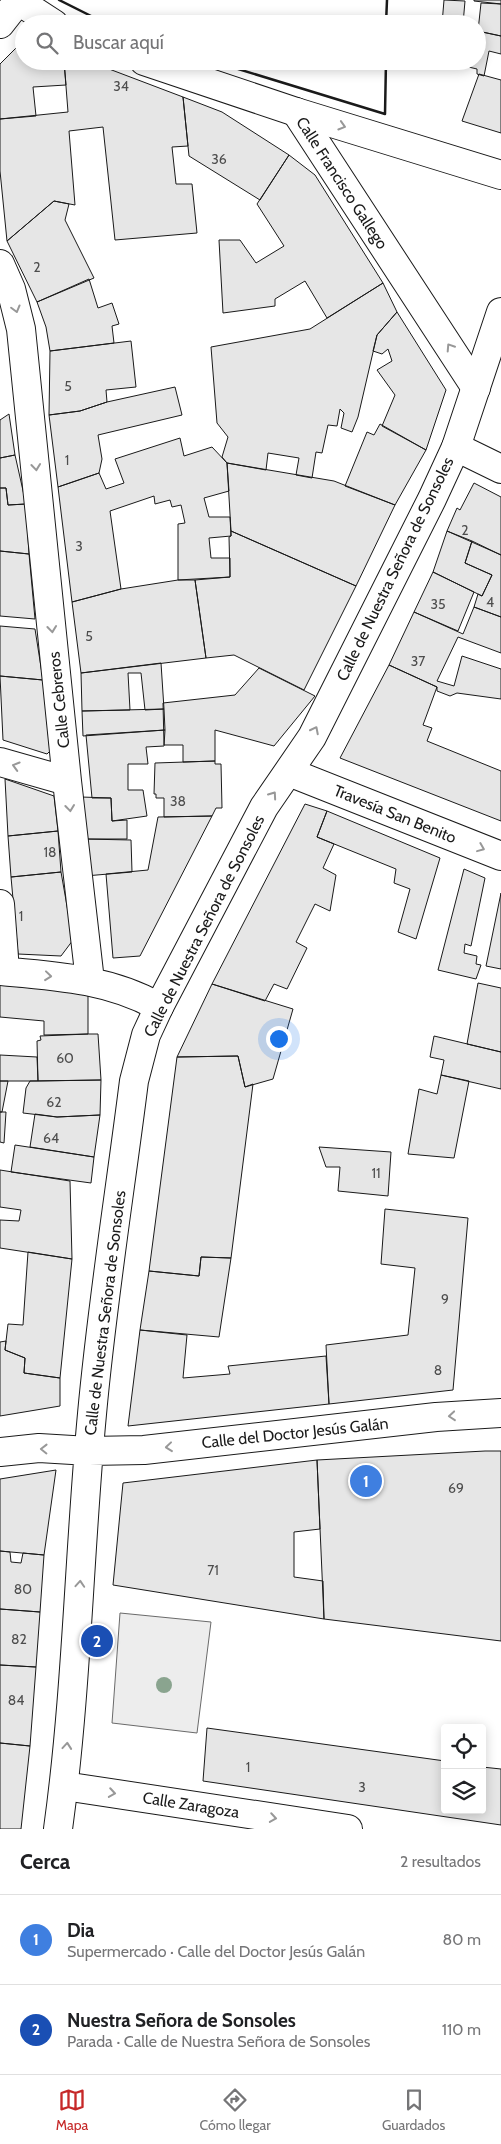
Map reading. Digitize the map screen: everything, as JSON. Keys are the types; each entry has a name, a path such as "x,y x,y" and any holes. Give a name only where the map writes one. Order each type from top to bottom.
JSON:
{"street":[{"path":"0,24 12,1 38,15"},
{"name":"Calle Francisco Gallego","path":"171,70 296,112 476,388"},
{"path":"296,112 501,175"},
{"name":"Calle Cebreros","path":"0,264 11,289 21,329 32,418 67,781 90,981"},
{"name":"Calle de Nuestra Señora de Sonsoles","path":"58,1829 64,1786 89,1451 134,1080 146,1035 264,808 316,728 432,499 456,446 501,312"},
{"path":"456,446 501,469"},
{"path":"0,762 67,781"},
{"name":"Travesía San Benito","path":"289,772 501,856"},
{"path":"0,904 2,971 90,981 137,994 159,1007"},
{"name":"Calle del Doctor Jesús Galán","path":"0,1452 39,1448 89,1451 144,1450 436,1417 501,1413"},
{"name":"Calle Zaragoza","path":"64,1786 348,1829"}],"shaded area":[{"path":"120,1613 211,1622 197,1733 112,1723"}],"building":[{"path":"444,0 465,1 464,15 443,15"},
{"path":"474,0 501,0 501,4 474,1"},
{"path":"481,3 501,4 501,36 486,33 486,15 480,15"},
{"path":"486,33 501,36 501,54 489,51 486,66"},
{"path":"15,49 15,70 65,70 66,85 33,87 36,116 0,119 0,64"},
{"path":"65,70 112,70 183,97 188,146 172,147 176,184 192,184 197,233 115,240 103,127 69,131 75,205 54,201 7,241 0,171 0,119 68,112"},
{"path":"477,70 485,70 484,76 477,74"},
{"path":"479,74 501,80 501,133 462,121"},
{"path":"183,97 222,112 289,155 260,200 189,156"},
{"path":"289,155 315,175 383,283 327,318 305,281 275,299 275,306 223,313 219,240 240,240 256,263 284,246 257,204"},
{"path":"54,201 69,204 65,220 94,278 37,302 7,241"},
{"path":"89,279 98,308 112,303 119,324 112,326 114,343 50,351 46,327 37,302"},
{"path":"383,283 397,312 377,335 358,417 352,432 341,428 344,413 340,409 337,426 328,425 322,453 316,452 312,478 296,475 299,458 268,453 266,470 227,463 222,457 228,437 217,423 211,347 310,329"},
{"path":"397,312 446,390 426,450 382,426 395,395 377,370 392,361 388,349 382,354 373,351 377,335"},
{"path":"131,341 136,387 106,390 107,402 80,411 49,415 50,351"},
{"path":"175,387 182,415 98,435 102,459 99,473 58,487 49,415 80,411 107,402"},
{"path":"9,414 15,455 0,458 0,420"},
{"path":"380,424 426,450 395,505 345,486 367,432 374,435"},
{"path":"180,438 184,456 212,447 227,463 229,491 204,498 209,517 230,517 231,536 209,538 211,558 230,558 230,577 178,580 178,524 185,523 181,505 172,507 170,500 155,504 154,496 110,511 121,589 72,602 58,487 99,473 106,489 124,483 115,459"},
{"path":"15,455 26,504 8,505 6,488 0,488 0,458"},
{"path":"227,463 334,481 395,505 356,586 231,531"},
{"path":"474,483 501,497 501,555 447,531 457,508 460,510"},
{"path":"0,488 6,488 8,505 26,504 29,554 0,551"},
{"path":"231,531 356,586 304,690 234,655 206,658 195,580 230,577 229,537 231,536"},
{"path":"447,531 472,541 465,563 492,575 482,596 433,572"},
{"path":"472,541 501,555 501,617 474,607 478,594 482,596 492,575 465,563"},
{"path":"0,551 29,554 35,619 0,616"},
{"path":"433,572 474,592 458,631 414,612"},
{"path":"178,580 195,580 206,658 81,673 72,602 121,589"},
{"path":"474,607 501,617 501,653 458,637 437,681 454,686 462,656 501,669 501,699 457,693 450,696 437,691 437,687 389,665 414,612 463,634"},
{"path":"0,626 35,629 43,680 0,676"},
{"path":"161,663 164,709 145,710 141,673 128,673 130,710 82,711 81,673"},
{"path":"389,665 437,687 423,725 432,728 427,741 501,771 501,821 340,758"},
{"path":"259,668 315,696 274,746 215,730 215,761 183,762 183,745 164,745 163,703 235,695"},
{"path":"0,676 43,680 50,751 47,754 3,740"},
{"path":"164,709 165,730 83,736 82,711"},
{"path":"165,730 164,746 146,747 148,764 128,764 128,790 143,790 147,816 112,821 111,798 92,798 86,735"},
{"path":"215,761 215,764 221,764 222,808 216,808 212,816 164,817 164,798 156,798 156,794 154,794 155,763"},
{"path":"5,779 54,796 58,831 8,836"},
{"path":"81,797 111,798 112,821 127,820 127,839 84,839"},
{"path":"305,804 327,811 317,837 334,844 323,868 336,875 330,911 315,904 296,942 307,948 287,989 274,984 265,1001 212,984"},
{"path":"327,811 440,858 416,939 398,932 410,889 394,883 396,869 317,837"},
{"path":"212,816 140,956 113,958 106,874 148,870 158,817"},
{"path":"58,831 61,872 11,877 8,836"},
{"path":"84,839 131,840 132,872 85,876"},
{"path":"464,869 485,878 471,946 465,944 464,953 477,956 476,964 481,965 476,979 438,970"},
{"path":"61,872 73,940 61,956 18,954 11,877"},
{"path":"501,893 501,969 486,966"},
{"path":"478,983 501,988 501,1052 467,1044"},
{"path":"212,984 293,1009 273,1079 245,1087 238,1056 177,1057"},
{"path":"0,985 88,993 88,1034 44,1035 44,1021 0,1017"},
{"path":"98,1034 101,1080 38,1081 37,1041 41,1040 40,1036"},
{"path":"434,1036 501,1052 501,1089 441,1075 444,1060 430,1057"},
{"path":"0,1055 37,1057 38,1081 0,1081"},
{"path":"238,1056 245,1087 253,1084 231,1258 201,1257 199,1276 149,1271 177,1057"},
{"path":"441,1075 469,1081 454,1158 408,1154 419,1089 437,1094"},
{"path":"101,1080 100,1115 57,1117 23,1113 26,1088 30,1081"},
{"path":"0,1081 8,1081 2,1112 0,1112"},
{"path":"0,1112 6,1112 4,1143 0,1142"},
{"path":"35,1114 57,1117 100,1115 94,1157 30,1147"},
{"path":"15,1145 94,1157 91,1183 11,1172"},
{"path":"319,1147 391,1152 388,1196 338,1191 340,1167 326,1167"},
{"path":"0,1170 70,1181 72,1259 0,1248 0,1220 19,1221 21,1210 0,1207"},
{"path":"385,1209 468,1218 453,1390 329,1404 326,1345 408,1335 415,1268 381,1264"},
{"path":"28,1252 72,1259 60,1378 24,1373 25,1358 5,1350 8,1324 23,1325"},
{"path":"201,1257 231,1258 219,1337 140,1330 149,1271 199,1276"},
{"path":"140,1330 187,1335 183,1378 230,1374 228,1366 326,1356 329,1404 128,1426"},
{"path":"6,1341 5,1350 25,1358 24,1373 60,1378 60,1406 0,1416 0,1342"},
{"path":"501,1451 501,1641 324,1619 317,1460"},
{"path":"317,1460 320,1529 294,1532 294,1577 323,1581 324,1619 113,1585 123,1483"},
{"path":"56,1470 44,1555 0,1551 0,1479"},
{"path":"0,1551 10,1552 11,1562 21,1563 23,1553 44,1555 40,1612 0,1609"},
{"path":"0,1609 40,1612 36,1667 0,1665"},
{"path":"0,1665 36,1667 30,1746 0,1743"},
{"path":"207,1728 441,1760 441,1814 486,1814 486,1767 501,1769 501,1825 203,1781"},
{"path":"0,1743 30,1746 21,1829 0,1829"}],"wall":[{"path":"59,0 89,15"},
{"path":"386,15 387,0"},
{"path":"241,70 385,114 386,70"}],"place":[{"name":"Dia","path":"366,1481"},
{"name":"Nuestra Señora de Sonsoles","path":"97,1641"}]}
